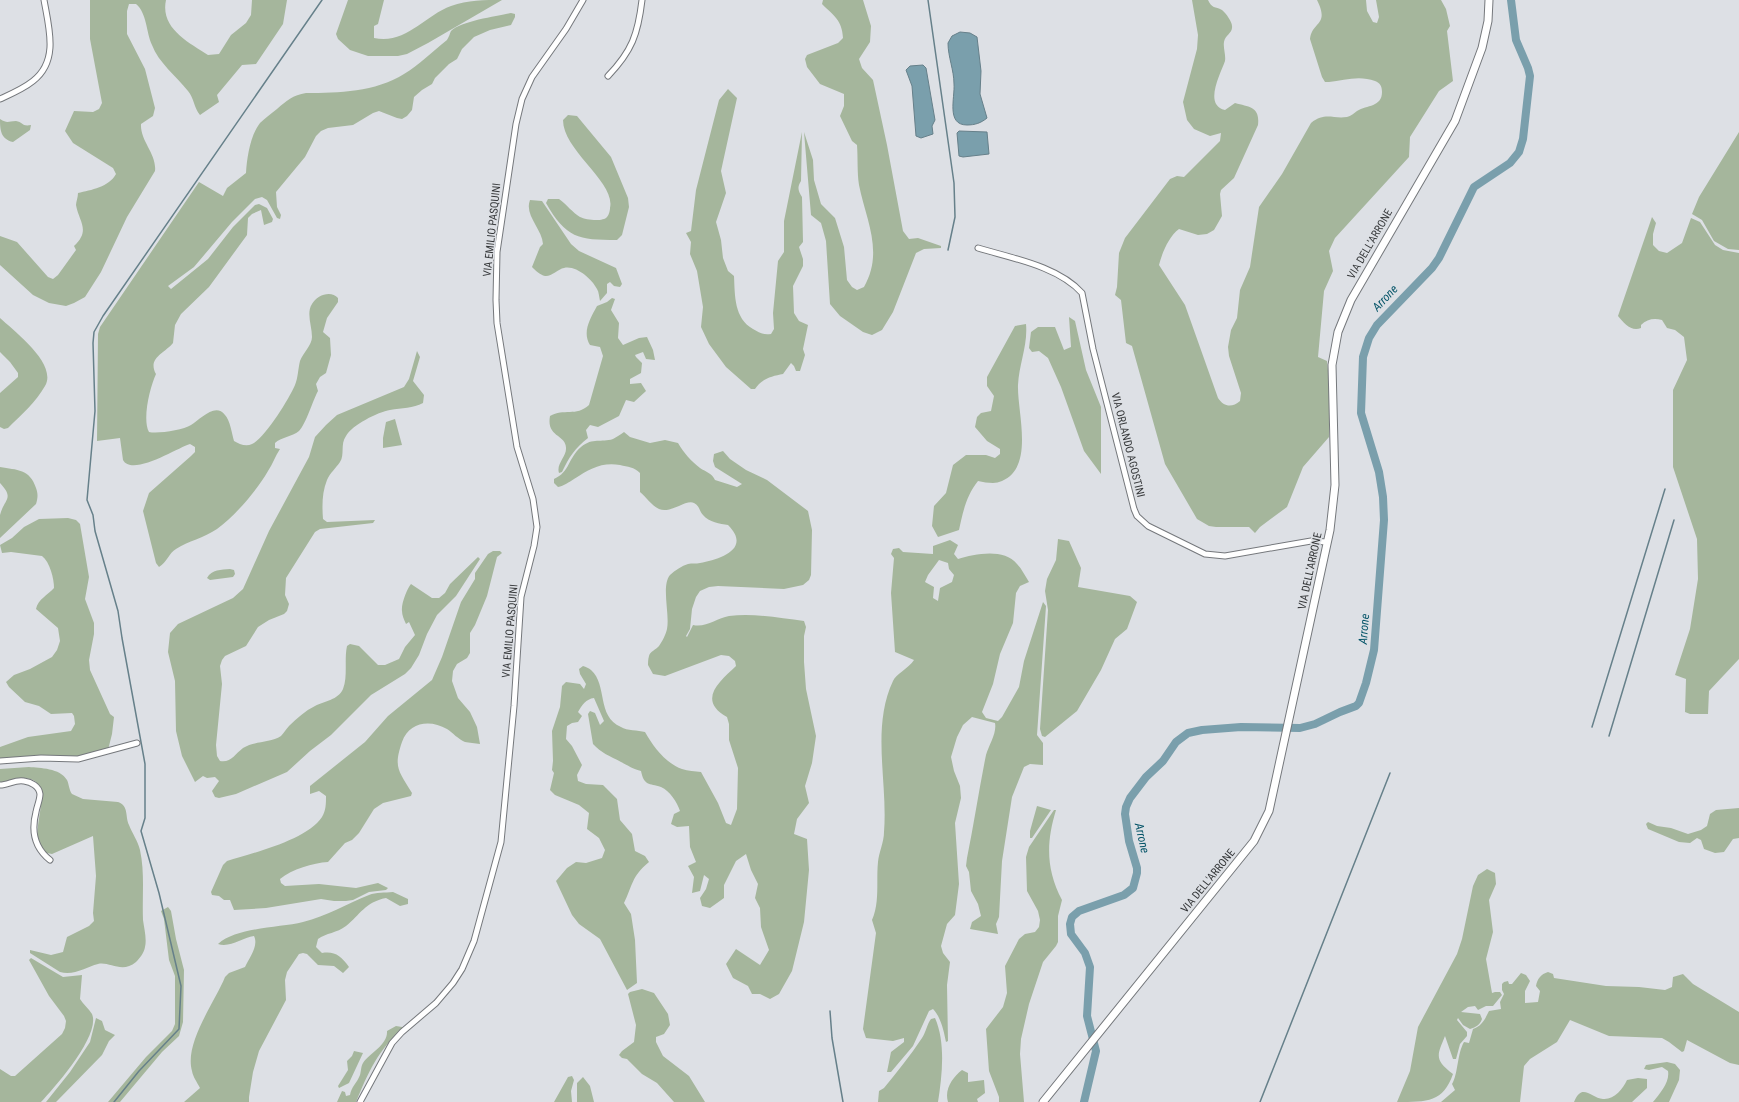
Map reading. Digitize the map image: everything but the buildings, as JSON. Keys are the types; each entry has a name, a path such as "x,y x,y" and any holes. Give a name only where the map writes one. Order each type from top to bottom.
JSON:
{"street":[{"path":"0,99 34,80 46,66 50,56 51,43 44,0"},
{"name":"VIA EMILIO PASQUINI","path":"360,1102 392,1043 402,1032 436,1003 453,983 462,969 474,941 501,842 514,706 521,597 535,542 537,523 532,493 517,447 497,322 497,252 516,124 522,99 532,77 566,29 583,0"},
{"path":"608,76 621,61 634,40 638,29 642,0"},
{"name":"VIA DELL'ARRONE","path":"1043,1102 1254,841 1268,811 1328,542 1335,485 1332,364 1338,332 1351,300 1455,121 1482,48 1488,21 1489,0"},
{"name":"VIA ORLANDO AGOSTINI","path":"978,248 1056,274 1076,286 1082,294 1093,349 1134,509 1142,522 1205,554 1216,556 1226,556 1311,541 1328,542"},
{"path":"0,761 41,758 78,759 137,743"},
{"path":"0,785 17,781 25,781 38,788 40,794 35,814 36,841 42,853 50,860"}],"green space":[{"path":"90,0 166,0 165,10 167,19 171,26 184,39 208,55 219,54 231,35 246,23 251,15 252,0 287,0 283,24 256,64 242,65 217,95 219,102 200,115 190,94 163,63 155,51 140,8 136,4 129,4 127,11 127,34 145,69 155,108 153,116 141,124 141,130 154,159 155,171 127,217 101,272 85,297 66,306 49,303 33,295 0,265 0,236 17,242 48,277 53,279 58,275 76,250 74,246 82,235 83,230 76,205 78,193 104,185 116,174 113,168 73,143 65,131 74,111 93,112 99,109 102,103 90,39"},
{"path":"348,0 384,0 378,24 374,26 374,38 385,39 405,34 432,16 457,4 470,1 502,0 407,54 398,56 368,56 350,50 338,39 336,34"},
{"path":"823,0 863,0 871,26 870,42 859,59 862,68 873,80 903,231 909,239 918,238 941,246 941,248 924,249 916,253 893,312 882,330 872,335 863,332 840,316 830,304 826,241 821,223 811,215 804,132 813,160 814,180 821,204 835,218 844,247 847,280 852,287 857,290 864,287 870,274 873,261 872,236 859,185 857,145 852,141 840,116 844,106 844,94 820,84 807,67 805,59 807,55 838,43 843,38 839,22 822,4"},
{"path":"1192,0 1208,0 1212,6 1224,11 1232,24 1232,28 1224,42 1225,61 1215,88 1215,102 1219,107 1225,110 1235,103 1253,109 1256,111 1258,125 1234,178 1221,190 1222,216 1214,230 1207,234 1198,235 1179,229 1175,232 1166,245 1159,265 1185,305 1218,398 1228,406 1234,405 1240,401 1241,393 1229,356 1228,347 1231,330 1237,318 1240,290 1250,267 1259,207 1282,174 1311,123 1325,117 1348,117 1361,109 1377,103 1381,97 1382,90 1380,85 1369,79 1352,78 1325,82 1310,39 1311,33 1321,19 1322,15 1321,8 1317,0 1366,0 1367,11 1373,22 1377,23 1379,17 1376,0 1441,0 1446,9 1450,26 1447,31 1453,81 1439,91 1410,137 1409,157 1335,238 1329,251 1333,271 1324,291 1318,357 1327,361 1329,380 1329,437 1303,467 1287,507 1260,527 1255,533 1249,527 1209,526 1197,519 1165,464 1132,346 1126,343 1121,300 1115,295 1117,287 1119,253 1125,238 1170,179 1177,176 1184,177 1220,141 1221,133 1210,136 1194,129 1187,120 1183,102 1197,49 1198,35"},
{"path":"511,13 515,14 515,17 511,25 490,30 474,37 462,49 457,59 449,64 435,78 432,84 414,97 412,110 407,116 402,119 379,111 353,125 328,128 321,131 316,136 305,157 276,192 277,207 281,215 280,219 277,218 267,200 262,197 255,199 232,222 194,267 168,286 171,289 208,259 233,227 255,205 259,204 267,208 273,219 272,222 264,225 261,210 252,214 248,218 247,235 209,287 181,314 175,325 173,343 155,360 154,368 156,374 149,395 146,419 149,432 164,432 177,430 191,425 212,411 221,411 228,420 234,441 245,445 252,444 270,426 288,399 295,385 300,361 312,340 309,311 312,304 317,298 328,294 332,294 338,298 338,302 327,318 323,332 330,338 331,355 326,373 320,377 316,384 318,391 302,428 293,435 280,439 275,443 275,448 280,449 270,468 239,510 217,529 176,549 159,567 156,563 143,511 149,493 195,452 195,447 190,444 155,460 135,465 128,464 123,460 120,438 97,441 98,334 100,327 199,182 223,196 227,188 246,173 251,141 260,123 287,101 297,95 306,93 344,92 381,85 404,74 426,58 447,40 451,31 456,27 480,19"},
{"path":"728,89 737,98 721,171 726,193 716,222 721,240 723,258 728,271 734,276 735,299 739,313 747,324 764,334 771,334 774,329 773,313 778,261 784,252 784,221 802,132 801,181 798,189 802,197 803,242 799,247 803,259 803,266 793,286 794,313 799,321 808,325 803,349 805,355 800,371 796,371 791,363 783,374 764,380 755,389 751,389 726,367 709,344 701,327 703,307 697,271 690,254 691,242 686,233 691,231 696,190 719,100"},
{"path":"568,115 577,116 611,157 628,198 629,207 622,235 617,240 583,238 574,235 560,224 546,203 548,199 559,199 577,215 590,220 605,219 610,211 610,198 605,188 598,177 579,155 565,132 563,120"},
{"path":"0,119 6,122 16,121 24,125 31,125 30,130 13,142 9,141 2,134"},
{"path":"1739,132 1739,250 1728,249 1714,241 1702,220 1692,214 1699,197"},
{"path":"530,200 542,201 571,244 579,251 616,268 622,284 620,287 614,286 610,282 607,284 607,293 600,301 595,285 588,277 574,269 564,268 547,276 539,274 532,267 540,247 543,244 540,233 529,211"},
{"path":"1652,217 1656,223 1653,234 1653,245 1659,251 1667,253 1682,243 1691,218 1700,222 1715,245 1723,250 1739,253 1739,659 1709,691 1708,714 1690,714 1685,712 1686,679 1675,675 1690,629 1698,579 1697,539 1673,467 1673,390 1687,360 1684,337 1675,330 1667,328 1662,320 1648,320 1641,325 1641,328 1634,329 1628,326 1618,316"},
{"path":"612,298 615,299 611,310 619,323 618,338 623,345 639,338 647,337 653,350 655,360 646,359 643,352 635,355 642,363 641,373 630,379 630,384 641,383 646,391 634,402 626,400 619,416 598,427 590,425 586,430 588,438 576,449 562,472 559,473 558,470 566,449 563,441 551,428 550,416 560,413 579,411 589,405 603,356 600,347 590,345 587,330 597,306"},
{"path":"1069,317 1075,321 1086,370 1101,407 1101,474 1084,451 1061,387 1048,358 1039,351 1032,352 1029,348 1031,332 1038,327 1055,327 1064,350 1071,347"},
{"path":"0,318 33,349 45,368 47,377 45,386 33,403 8,428 4,429 0,427 0,393 18,377 18,373 0,352"},
{"path":"1026,324 1025,347 1018,385 1022,438 1018,464 1012,474 1002,481 987,483 978,481 968,498 959,530 938,537 932,526 934,506 946,493 953,465 966,455 986,455 995,458 1000,454 1000,449 987,441 975,427 977,417 981,413 991,411 994,396 987,386 987,377 1015,326"},
{"path":"417,351 420,357 413,381 424,395 423,403 411,407 379,413 349,432 343,442 341,459 328,477 324,489 323,519 327,522 375,520 373,523 320,529 315,532 286,578 285,595 289,604 287,611 258,627 246,646 225,656 222,660 220,666 222,684 216,745 217,756 220,761 227,761 233,758 247,746 272,740 281,736 304,712 338,696 343,689 346,673 346,651 347,646 350,644 359,646 378,665 385,665 399,659 405,647 415,635 409,622 406,624 402,613 403,601 411,584 432,598 439,598 445,593 450,584 478,557 480,559 456,596 437,615 427,634 419,655 411,668 405,674 371,695 331,735 310,751 287,772 236,794 219,798 215,797 212,791 219,781 215,777 207,778 203,776 195,782 182,756 176,731 175,681 168,652 170,633 178,624 233,598 243,589 269,531 309,457 315,437 337,415 404,387 409,379"},
{"path":"395,419 402,445 383,448 386,422"},
{"path":"624,432 630,437 650,443 665,440 678,443 691,460 700,468 711,474 715,480 737,487 742,484 715,467 713,461 714,454 723,451 730,459 746,470 767,480 808,511 812,530 811,575 809,580 803,585 784,589 718,586 709,587 700,591 696,597 692,609 690,629 686,636 687,637 693,625 698,626 707,624 725,617 738,615 767,616 804,621 806,627 804,636 804,662 806,689 816,736 812,763 805,786 809,803 797,819 794,834 807,839 809,870 804,922 792,971 779,994 770,999 760,994 752,994 748,986 733,978 726,964 736,949 760,965 769,950 761,927 760,908 755,898 758,884 751,870 746,854 736,861 724,885 724,898 710,908 702,906 700,898 706,889 709,879 704,875 700,891 692,893 694,877 688,866 696,862 690,847 689,826 677,827 671,824 674,814 680,811 675,801 667,791 661,787 645,782 641,771 630,767 606,754 593,744 588,714 590,711 595,713 600,725 604,721 594,698 586,701 581,707 578,712 582,716 578,722 567,726 566,739 572,746 582,765 577,775 578,781 586,784 603,785 617,799 620,820 632,834 635,851 645,856 649,862 643,867 633,881 624,903 631,914 635,940 637,983 627,990 600,939 579,924 572,915 556,881 567,868 576,862 586,863 602,858 605,850 599,838 587,829 589,813 579,805 555,795 550,790 554,773 552,770 552,731 560,707 562,686 566,682 580,684 584,689 586,684 580,674 579,669 583,666 590,669 596,676 605,708 608,716 613,722 626,729 645,732 660,754 670,763 684,770 701,772 718,803 726,823 731,825 737,809 738,768 729,740 729,724 727,717 718,711 713,704 712,698 714,691 723,678 736,666 735,661 729,656 721,655 665,676 653,674 648,665 648,658 650,654 658,647 665,636 667,629 666,586 670,575 686,565 700,563 724,556 735,547 737,540 735,533 728,525 715,522 705,517 697,506 691,502 668,510 656,508 640,492 640,473 631,468 613,464 601,465 591,469 562,486 558,487 554,483 554,479 563,473 577,451 585,444 593,441 613,439"},
{"path":"0,467 17,470 30,477 37,490 38,496 36,504 0,538 0,515 8,496 7,492 0,483"},
{"path":"68,518 76,520 80,524 89,577 85,599 94,623 94,634 89,660 90,670 110,714 114,717 108,750 71,758 0,760 0,747 28,737 71,731 75,724 72,713 51,714 39,706 25,702 9,687 6,682 14,675 30,669 52,657 57,650 60,641 58,628 36,609 41,600 54,588 47,562 42,556 11,552 2,553 0,545 12,538 24,527 39,519"},
{"path":"1058,539 1069,541 1081,568 1078,587 1130,596 1137,602 1127,629 1115,639 1101,670 1077,711 1045,737 1042,736 1040,729 1048,610 1045,591 1047,579 1056,560"},
{"path":"950,540 958,545 954,554 958,559 981,554 997,554 1005,556 1017,564 1029,582 1020,586 1016,593 1013,623 1000,654 993,684 982,712 986,718 998,721 1002,717 1019,687 1024,661 1043,602 1046,606 1037,735 1043,743 1043,765 1030,764 1024,767 1012,797 1002,861 999,917 996,924 998,934 970,929 972,922 981,916 978,904 971,891 969,872 966,866 986,755 994,735 995,723 972,717 963,725 957,737 951,757 954,771 960,786 961,798 955,823 959,884 955,915 947,924 941,946 943,953 950,962 947,985 948,1041 946,1042 942,1025 936,1012 933,1009 929,1011 913,1046 891,1072 887,1072 891,1052 904,1042 904,1038 893,1041 866,1038 863,1029 876,933 872,920 877,899 878,862 884,836 885,813 882,755 883,717 886,699 894,679 914,660 895,652 891,593 894,558 891,554 893,549 899,548 903,552 933,554 933,546","holes":["939,560 948,563 949,569 954,575 952,582 940,588 938,601 933,598 934,587 925,582 928,575"]},
{"path":"493,551 500,551 502,553 497,557 487,596 475,625 470,633 470,653 467,658 457,664 453,671 452,681 458,698 470,712 477,727 480,744 465,742 447,729 434,724 427,723 415,726 405,735 398,758 399,769 412,793 411,796 383,803 374,809 359,833 352,840 345,843 328,862 303,867 290,872 280,879 281,883 285,886 319,884 356,888 378,883 388,888 386,890 369,892 353,900 346,901 321,899 266,908 234,910 230,900 224,900 219,896 212,895 211,892 223,865 227,861 265,850 292,839 315,825 322,817 326,804 326,796 319,791 310,794 310,786 365,742 388,716 432,680 442,657 461,602 475,579 475,573 488,554"},
{"path":"234,570 235,574 233,577 210,580 207,578 214,571"},
{"path":"29,767 50,769 60,773 67,780 72,794 83,799 118,802 124,806 130,828 139,847 142,859 143,920 146,941 142,955 131,965 121,967 98,964 75,972 65,973 60,972 30,953 30,950 51,955 63,952 67,937 89,926 94,921 93,913 96,876 93,836 52,854 42,850 38,841 41,793 38,784 26,778 0,783 0,769"},
{"path":"1037,806 1051,810 1032,838 1030,838 1030,831"},
{"path":"1739,808 1739,838 1733,839 1724,852 1715,853 1704,849 1701,840 1697,838 1690,843 1679,842 1648,829 1646,824 1648,822 1657,826 1671,828 1688,834 1701,830 1707,826 1710,814 1716,810"},
{"path":"1054,810 1056,810 1050,834 1049,856 1053,878 1062,900 1058,916 1058,942 1043,962 1029,1004 1021,1039 1020,1054 1024,1102 999,1102 999,1097 989,1071 986,1029 1003,1007 1007,993 1005,966 1019,939 1025,934 1035,932 1039,927 1040,920 1038,911 1027,891 1026,857 1029,847"},
{"path":"1487,869 1495,873 1496,884 1489,900 1493,932 1486,959 1492,993 1500,992 1502,995 1493,1006 1486,1006 1478,1010 1475,1006 1468,1007 1461,1012 1480,1014 1482,1019 1478,1026 1470,1029 1463,1025 1458,1018 1457,1020 1467,1032 1467,1036 1460,1044 1456,1059 1453,1059 1445,1036 1440,1048 1439,1057 1443,1065 1453,1074 1444,1090 1439,1095 1426,1101 1397,1102 1410,1071 1418,1027 1457,954 1462,939 1473,886 1478,875"},
{"path":"393,892 408,899 408,904 400,906 386,898 379,900 363,909 343,928 324,935 318,939 316,947 322,953 337,955 349,967 343,973 334,966 318,965 307,954 299,954 287,972 285,980 286,1000 259,1051 253,1072 249,1102 184,1102 200,1088 194,1077 191,1060 192,1048 196,1036 225,977 229,973 245,967 254,948 255,940 254,936 232,944 218,944 226,938 236,934 303,922 320,917 372,894"},
{"path":"168,907 171,911 184,970 183,1022 179,1036 162,1052 120,1102 108,1102 146,1057 172,1031 175,1024 175,976 169,960 164,919 161,911"},
{"path":"31,958 63,977 82,975 80,999 92,1014 93,1023 84,1047 66,1073 41,1102 0,1102 0,1069 11,1076 15,1076 62,1034 65,1028 66,1021 64,1016 49,996 29,960"},
{"path":"1548,972 1553,974 1554,978 1606,986 1639,987 1665,990 1672,987 1673,977 1683,974 1693,984 1739,1012 1739,1065 1730,1063 1687,1040 1684,1051 1682,1052 1662,1038 1609,1036 1570,1020 1557,1042 1530,1059 1524,1066 1520,1102 1441,1102 1455,1090 1452,1084 1464,1042 1469,1043 1473,1029 1481,1024 1489,1011 1501,1009 1500,1002 1504,994 1502,984 1508,981 1509,984 1512,984 1521,973 1526,975 1530,981 1525,991 1525,1003 1538,1002 1540,991 1536,986 1538,979 1541,975"},
{"path":"642,989 654,993 668,1014 670,1025 664,1034 656,1037 656,1042 663,1056 689,1076 705,1102 674,1102 657,1083 642,1074 627,1059 622,1058 619,1055 634,1042 636,1025 628,994 630,992"},
{"path":"96,1018 102,1021 105,1030 115,1035 109,1041 102,1055 56,1102 46,1102 70,1072 90,1042"},
{"path":"935,1018 941,1038 942,1049 942,1071 938,1102 878,1102 879,1091 884,1088 903,1064 922,1038 928,1023 931,1019"},
{"path":"396,1026 402,1027 402,1029 386,1045 374,1062 356,1102 337,1102 342,1091 345,1092 346,1096 350,1095 360,1075 363,1063 382,1045 387,1036 387,1031"},
{"path":"354,1051 363,1053 349,1083 339,1088 338,1086 348,1070 347,1061 352,1056"},
{"path":"1667,1062 1675,1064 1680,1070 1679,1080 1669,1102 1653,1102 1666,1083 1668,1071 1662,1067 1649,1070 1644,1069 1646,1065"},
{"path":"962,1070 968,1073 968,1082 984,1080 985,1093 977,1099 978,1102 948,1102 948,1088 955,1076"},
{"path":"572,1076 574,1080 571,1091 572,1102 554,1102 568,1077"},
{"path":"583,1077 590,1086 594,1102 577,1102 577,1083"},
{"path":"1638,1078 1647,1079 1647,1088 1632,1102 1574,1102 1580,1093 1584,1092 1603,1099 1611,1098 1621,1090 1627,1080"}],"water":[{"path":"960,32 970,33 977,37 981,71 980,94 987,118 973,125 960,124 956,121 953,110 954,79 948,43 952,36"},
{"path":"923,65 926,68 935,120 932,126 933,134 921,138 916,136 912,86 906,70 910,66"},
{"path":"959,131 987,132 989,154 963,157 959,156 957,133"}],"waterway":[{"path":"114,1102 139,1071 179,1029 181,986 159,893 141,831 145,818 145,764 118,611 95,531 93,515 87,500 95,411 94,332 103,316 322,0"},
{"path":"928,0 954,183 955,217 948,250"},
{"name":"Arrone","path":"1084,1102 1096,1051 1087,1016 1090,967 1085,953 1071,934 1070,924 1072,917 1079,911 1124,895 1133,888 1137,868 1129,841 1125,814 1130,798 1146,777 1163,761 1176,742 1188,733 1202,730 1241,727 1300,728 1315,724 1356,706 1359,703 1366,683 1374,650 1384,520 1383,497 1379,472 1361,413 1363,357 1369,338 1377,325 1432,268 1439,258 1474,187 1510,163 1519,152 1523,139 1530,76 1516,40 1511,0"},
{"path":"1592,727 1665,489"},
{"path":"1609,736 1674,520"},
{"path":"1260,1102 1390,773"},
{"path":"830,1011 832,1038 843,1102"}]}
